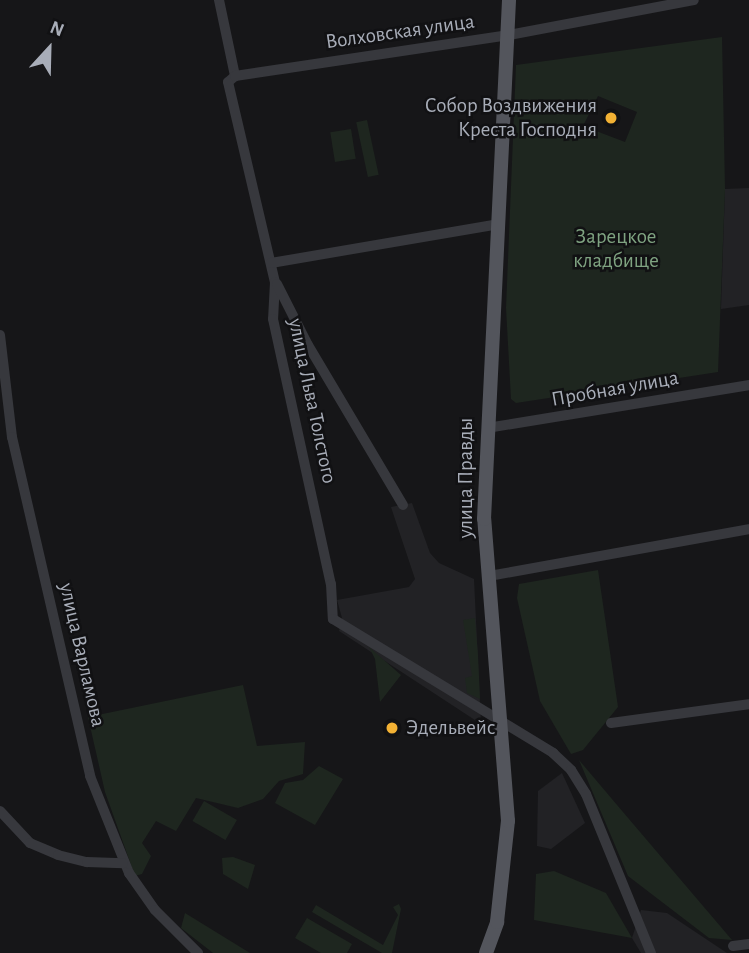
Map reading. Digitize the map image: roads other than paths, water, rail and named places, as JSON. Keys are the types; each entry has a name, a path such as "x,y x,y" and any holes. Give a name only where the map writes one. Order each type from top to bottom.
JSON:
{"main road":[{"name":"улица Правды","path":"486,953 497,922 508,821 503,721 484,519 509,0"}],"street":[{"name":"улица Льва Толстого","path":"219,0 234,76 228,82 275,282 273,319 331,584 333,619 553,752 572,770 586,794 651,953"},
{"name":"Волховская улица","path":"234,76 509,35 694,0"},
{"path":"271,262 498,224"},
{"path":"275,282 308,345 403,505"},
{"name":"улица Варламова","path":"0,335 12,437 90,776 123,863 155,910 198,953"},
{"name":"Пробная улица","path":"487,428 749,385"},
{"path":"489,576 749,529"},
{"path":"611,723 749,704"},
{"path":"0,811 30,843 70,859 123,863"},
{"path":"733,946 749,944"}],"place":[{"name":"Собор Воздвижения Креста Господня","path":"611,118"},
{"name":"Эдельвейс","path":"392,728"}],"park label":[{"name":"Зарецкое кладбище","path":"616,249"}]}
